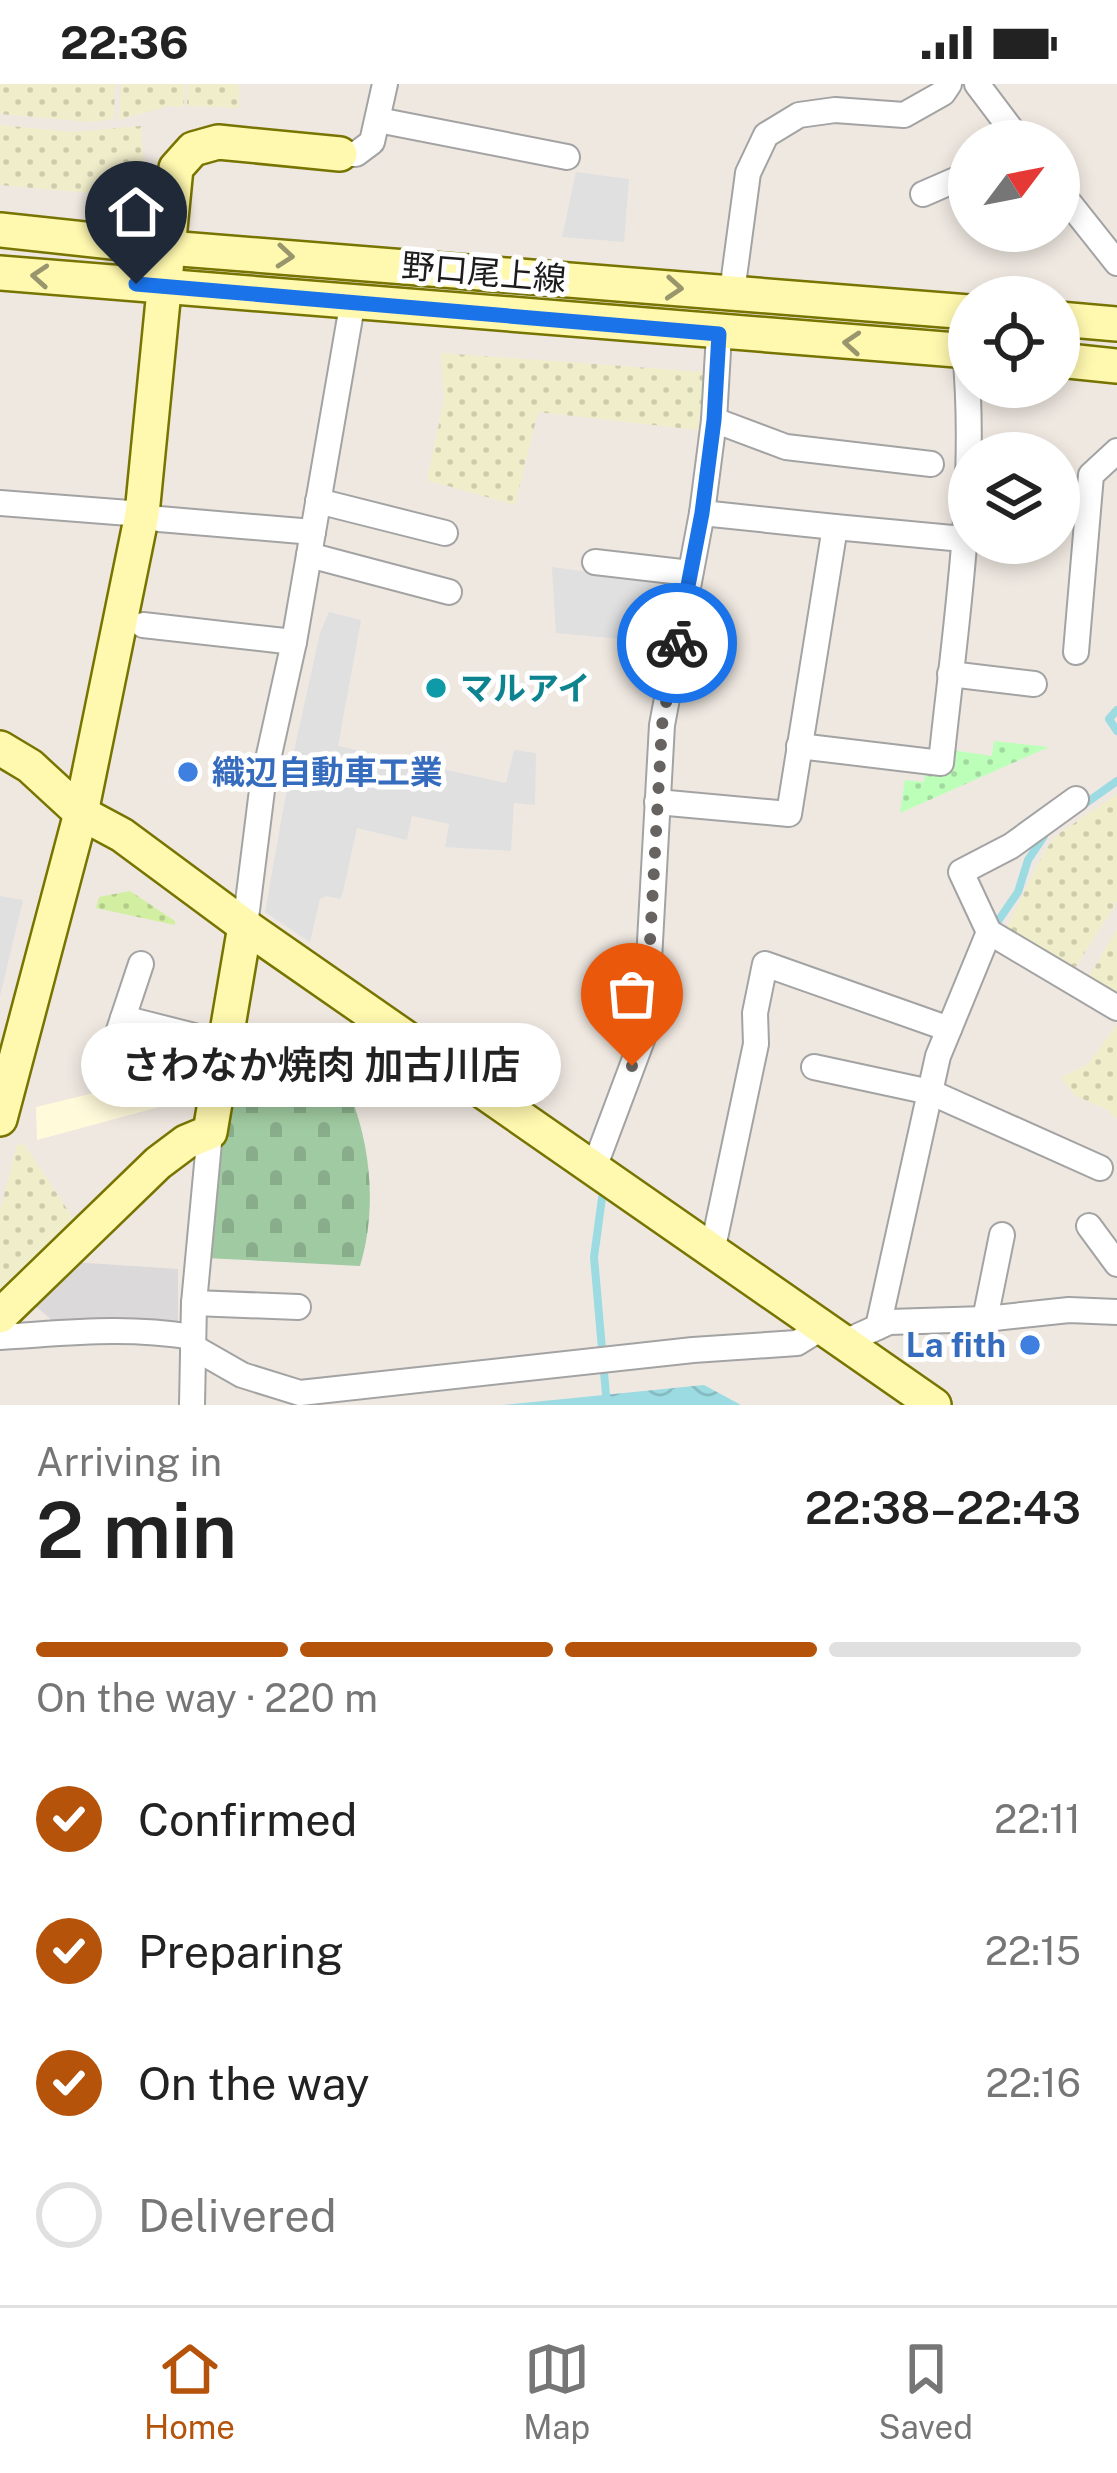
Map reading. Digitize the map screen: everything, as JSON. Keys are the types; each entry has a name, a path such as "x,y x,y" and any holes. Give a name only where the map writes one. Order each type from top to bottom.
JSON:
{"street":[{"path":"0,1119 81,813 151,517 176,168 193,149 218,142 356,154 373,142 385,84"},
{"path":"732,292 748,173 766,135 799,116 835,110 904,115 943,93 949,84"},
{"path":"977,84 1004,120"},
{"path":"488,141 493,114"},
{"path":"378,120 567,157"},
{"path":"923,194 948,189"},
{"path":"1080,216 1117,263"},
{"name":"野口尾上線","path":"0,230 168,248 948,310"},
{"name":"野口尾上線","path":"0,273 948,350"},
{"path":"192,1405 194,1303 210,1132 245,926 263,782 294,642 353,300"},
{"path":"1080,321 1117,324"},
{"path":"594,1168 645,1032 662,725 702,513 719,334"},
{"path":"1080,362 1117,366"},
{"path":"714,420 786,446 931,464"},
{"path":"1076,652 1091,475 1117,451"},
{"path":"318,501 445,532"},
{"path":"0,503 151,517 311,543 449,592"},
{"path":"702,513 948,538"},
{"path":"657,802 789,814 835,527"},
{"path":"595,562 690,573"},
{"path":"799,746 941,763 961,564"},
{"path":"143,625 294,642"},
{"path":"950,674 1034,684"},
{"path":"0,748 30,766 81,813 122,836 934,1405"},
{"path":"1076,799 1020,827 961,872 989,932 1117,1008"},
{"path":"878,1327 930,1092 949,1029 989,932"},
{"path":"110,1057 141,964"},
{"path":"712,1252 756,1044 755,1013 765,964 949,1029"},
{"path":"123,1018 226,1044"},
{"path":"814,1067 930,1092 1058,1136 1100,1168"},
{"path":"0,1316 158,1163 186,1142 210,1132"},
{"path":"1089,1226 1117,1264"},
{"path":"985,1319 1002,1235"},
{"path":"194,1303 298,1307"},
{"path":"0,1337 63,1330 146,1330 193,1342 242,1375 300,1393 797,1343 889,1322 1069,1310 1117,1312"}],"shaded area":[{"path":"0,84 115,84 114,119 90,122 0,114"},
{"path":"121,84 185,84 184,107 168,106 119,120"},
{"path":"188,84 239,84 239,108 187,106"},
{"path":"0,125 72,132 141,126 146,198 0,185"},
{"path":"576,172 629,179 624,242 562,237"},
{"path":"441,353 705,372 698,430 538,412 515,505 427,480 444,400"},
{"path":"552,567 677,584 665,643 556,633"},
{"path":"329,612 361,620 338,746 506,783 514,750 536,753 535,805 514,803 511,851 445,847 449,824 412,816 407,840 357,828 343,892 340,899 320,899 310,942 265,912 292,760 320,633"},
{"path":"1117,794 1117,902 1073,971 1005,931 1057,835"},
{"path":"0,896 23,900 0,996"},
{"path":"1117,929 1117,997 1087,980"},
{"path":"1117,1025 1117,1119 1076,1096 1061,1078 1088,1064"},
{"path":"142,1036 190,1046 186,1068 114,1085 126,1045"},
{"path":"185,1071 185,1100 37,1140 36,1107"},
{"path":"24,1144 77,1224 0,1297 0,1211 17,1145"},
{"path":"72,1262 178,1269 178,1323 54,1322 32,1303"}],"green space":[{"path":"994,741 1049,747 900,813 905,780 924,782 926,772 949,775 952,750 992,756"},
{"path":"130,891 175,925 96,908 99,897"},
{"path":"350,1094 363,1135 369,1179 369,1223 360,1266 206,1258 226,1108 293,1096"}],"water":[{"path":"704,1385 741,1405 502,1405"}],"waterway":[{"path":"1117,710 1109,719 1117,731"},
{"path":"1079,808 1117,781"},
{"path":"996,924 1018,892 1028,860 1044,836"},
{"path":"602,1198 594,1257 606,1395"}],"way so far":[{"path":"632,1066 645,1032 662,725 677,643"}],"place":[{"name":"マルアイ","path":"436,688"},
{"name":"織辺自動車工業","path":"188,772"},
{"name":"さわなか焼肉 加古川店","path":"632,1066"},
{"name":"La fith","path":"1030,1345"}],"route":[{"path":"136,284 719,334 702,513 677,643"}]}
